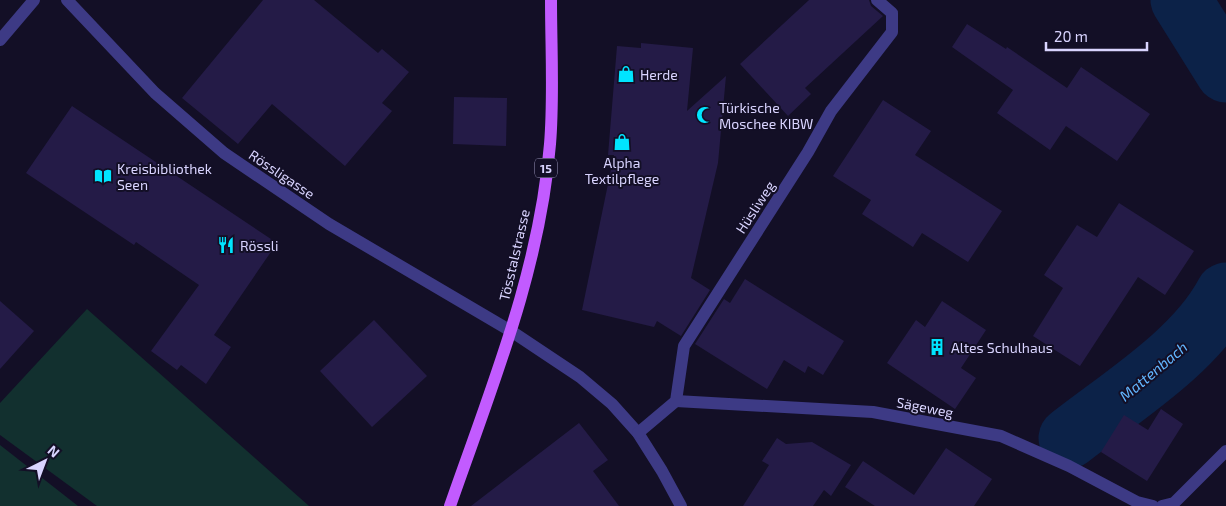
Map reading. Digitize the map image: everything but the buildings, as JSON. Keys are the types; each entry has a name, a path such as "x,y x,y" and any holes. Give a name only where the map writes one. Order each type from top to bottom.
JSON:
{"main road":[{"name":"Tösstalstrasse","path":"450,506 511,331 532,246 550,144 552,0"}],"street":[{"path":"0,40 34,0"},
{"name":"Rössligasse","path":"67,0 155,93 217,147 329,224 511,331 580,377 612,404 638,433 681,506"},
{"name":"Hüsliweg","path":"676,401 684,346 808,152 831,111 892,32 892,13 877,0"},
{"path":"638,433 676,401"},
{"name":"Sägeweg","path":"676,401 873,412 1001,436 1069,466 1137,502 1153,506"},
{"path":"1162,506 1174,504 1226,451"}],"green space":[{"path":"87,309 309,506 97,506 0,435 0,403"},
{"path":"0,445 78,506 0,506"}],"waterway":[{"name":"Mattenbach","path":"1181,0 1226,72"},
{"name":"Mattenbach","path":"1069,438 1133,390 1176,354 1196,335 1226,293"}],"place":[{"name":"Herde","path":"626,74"},
{"name":"Türkische Moschee KIBW","path":"705,115"},
{"name":"Alpha Textilpflege","path":"622,142"},
{"name":"Kreisbibliothek Seen","path":"103,176"},
{"name":"Rössli","path":"226,245"},
{"name":"Altes Schulhaus","path":"937,347"}]}
